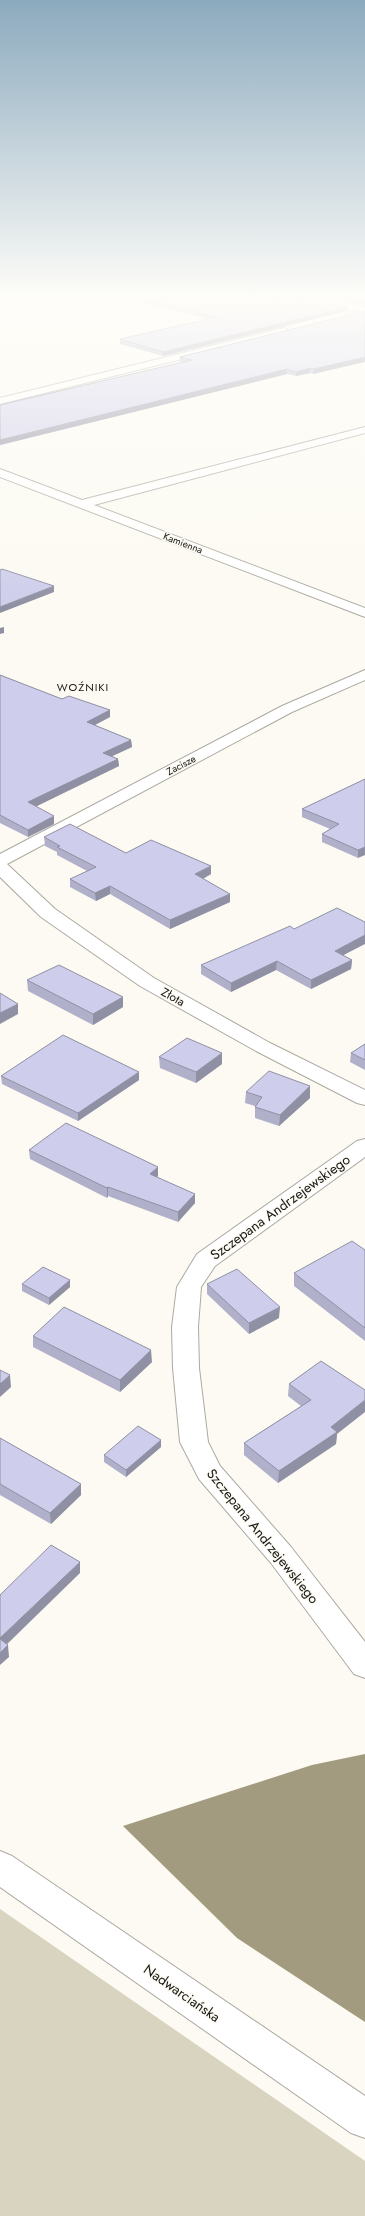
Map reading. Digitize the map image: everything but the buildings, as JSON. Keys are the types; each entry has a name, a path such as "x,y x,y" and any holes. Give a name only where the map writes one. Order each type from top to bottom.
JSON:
{"street":[{"path":"82,504 365,430"},
{"name":"Kamienna","path":"0,473 365,613"},
{"name":"Zacisze","path":"0,861 287,709 365,674"},
{"name":"Złota","path":"0,867 48,913 147,982 263,1047 365,1098"},
{"name":"Szczepana Andrzejewskiego","path":"365,1146 206,1260 189,1287 185,1327 186,1368 194,1442 209,1472 282,1555 365,1665"},
{"name":"Nadwarciańska","path":"0,1868 365,2120"}],"shaded area":[{"path":"365,1754 365,2022 237,1938 123,1826 312,1765"},
{"path":"0,1909 365,2161 365,2216 0,2216"}],"district":[{"name":"WOŹNIKI","path":"83,687"}]}
